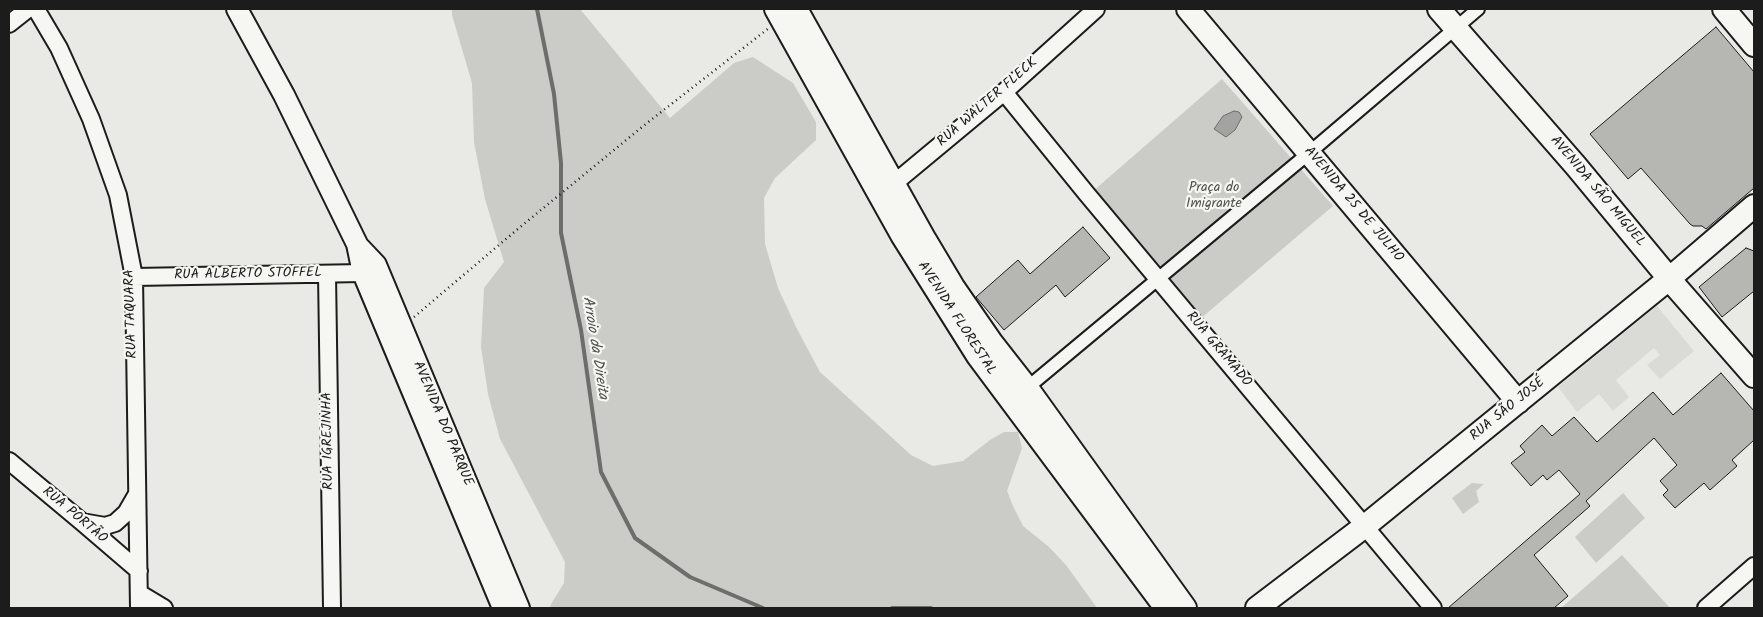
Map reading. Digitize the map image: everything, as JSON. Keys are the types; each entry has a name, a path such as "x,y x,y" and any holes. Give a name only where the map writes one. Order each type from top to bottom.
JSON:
{"main road":[{"name":"AVENIDA 25 DE JULHO","path":"1188,9 1518,402"},
{"name":"AVENIDA SÃO MIGUEL","path":"1440,9 1754,376"},
{"path":"1724,9 1753,43"},
{"name":"AVENIDA FLORESTAL","path":"787,11 886,190 991,342 1027,388 1185,608"},
{"name":"AVENIDA FLORESTAL","path":"886,190 902,236 978,356 1166,608"},
{"name":"RUA SÃO JOSÉ","path":"1258,608 1365,526 1518,402 1670,278 1754,206"}],"street":[{"path":"9,24 28,9"},
{"name":"RUA TAQUARA","path":"36,9 59,48 92,119 118,195 134,277 134,402 138,493 139,601"},
{"name":"AVENIDA DO PARQUE","path":"236,9 284,94 357,244 363,273 503,608"},
{"name":"RUA WALTER FLECK","path":"886,190 1004,92 1096,9"},
{"path":"1027,388 1309,153 1478,9"},
{"name":"RUA GRAMADO","path":"1004,92 1086,193 1433,608"},
{"name":"AVENIDA DO PARQUE","path":"357,244 376,265 519,608"},
{"name":"RUA ALBERTO STOFFEL","path":"134,277 363,273"},
{"name":"RUA IGREJINHA","path":"327,274 332,608"},
{"name":"RUA PORTÃO","path":"9,461 139,571"},
{"path":"82,522 105,526 115,523 126,513 138,493"},
{"path":"1706,608 1754,566"},
{"path":"139,601 164,608"}],"path":[{"path":"402,327 519,228 787,11"}],"shaded area":[{"path":"1234,111 1239,112 1242,117 1235,130 1226,137 1214,129 1223,116"},
{"path":"1657,306 1694,351 1660,379 1647,365 1660,355 1654,348 1616,380 1629,397 1613,411 1599,394 1577,412 1558,387"}],"green space":[{"path":"452,9 580,9 670,118 734,63 753,57 793,83 816,122 816,140 775,178 764,198 765,244 778,288 820,372 911,455 933,466 963,461 990,440 1004,432 1018,432 1022,448 1007,491 1013,506 1023,526 1049,547 1066,565 1097,608 550,608 564,583 565,562 500,439 488,394 481,347 484,288 504,262 485,199 474,142 472,83 452,15"},
{"name":"Praça do Imigrante","path":"1222,79 1333,206 1200,319 1092,192"},
{"path":"1472,483 1484,484 1476,491 1479,502 1463,514 1452,498"},
{"path":"1623,493 1645,518 1596,563 1575,537"},
{"path":"1622,555 1670,608 1561,608"}],"building":[{"path":"1716,27 1754,72 1754,188 1706,229 1702,226 1690,224 1641,168 1628,179 1590,134"},
{"path":"1083,227 1110,258 1065,297 1056,285 1004,330 976,297 1018,260 1030,274"},
{"path":"1746,248 1754,251 1754,291 1722,317 1699,287"},
{"path":"1721,373 1754,411 1754,440 1732,460 1737,466 1710,490 1704,483 1675,508 1663,495 1668,490 1660,481 1677,465 1654,438 1586,501 1590,506 1534,555 1568,596 1554,608 1448,608 1580,494 1559,470 1547,480 1543,475 1531,486 1511,463 1525,452 1520,446 1542,425 1552,436 1574,417 1597,442 1653,392 1673,415"}],"waterway":[{"name":"Arroio da Direita","path":"537,9 554,94 561,163 561,233 581,330 601,472 635,538 690,577 763,608"},
{"name":"Arroio da Direita","path":"892,608 931,608"}]}
